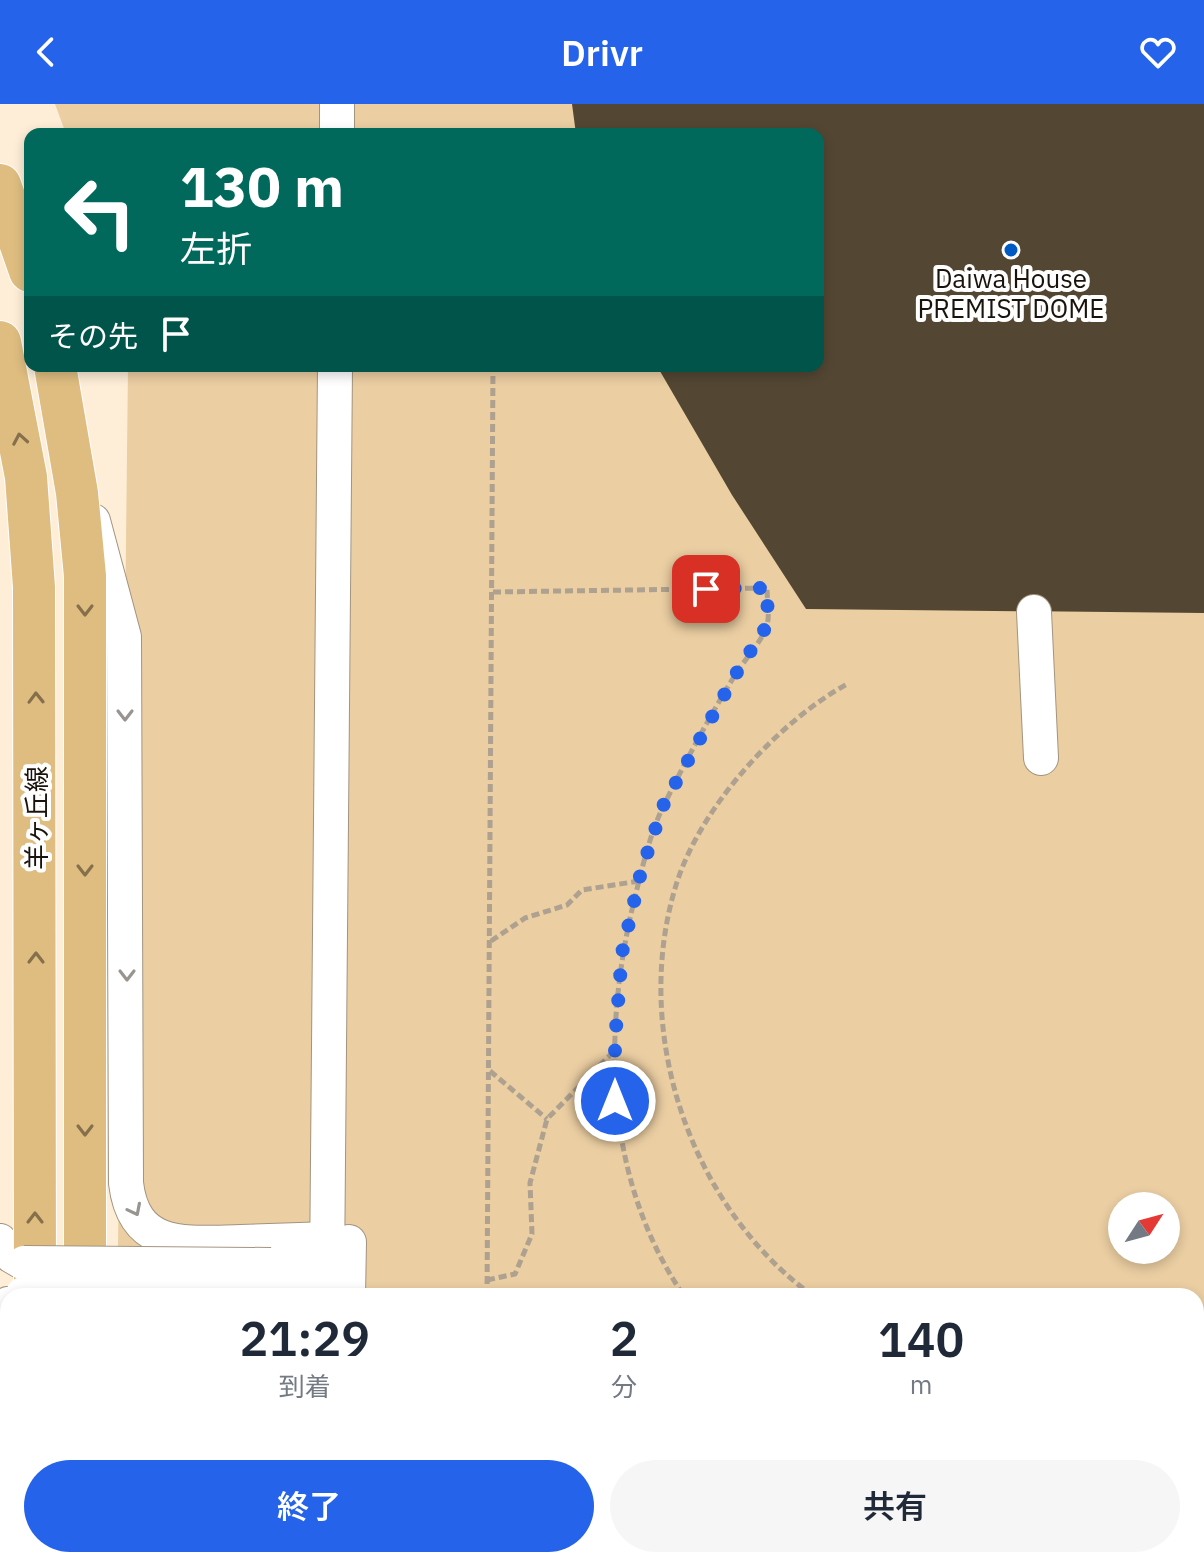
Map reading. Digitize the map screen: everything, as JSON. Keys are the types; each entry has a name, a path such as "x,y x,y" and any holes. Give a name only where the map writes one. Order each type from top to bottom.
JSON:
{"main road":[{"path":"0,185 24,254"},
{"name":"羊ヶ丘線","path":"1,358 26,477 34,587 16,1287"},
{"name":"羊ヶ丘線","path":"59,385 77,493 85,576 85,1288"}],"lane":[{"path":"337,104 337,128"},
{"path":"354,104 354,128"},
{"path":"335,372 335,1245 346,1288"},
{"path":"335,1245 353,372"},
{"path":"59,385 124,637 126,1183 131,1206 136,1217 155,1235 180,1244 335,1245"},
{"path":"1034,612 1041,758"},
{"path":"16,1287 272,1279 335,1245"}],"path":[{"path":"487,1288 493,372"},
{"path":"493,592 767,588 768,624 734,677 663,806 639,881 622,953 615,1050 615,1101 628,1171 666,1269 679,1288"},
{"path":"802,1288 744,1232 704,1168 676,1095 663,1023 664,946 678,881 708,817 755,758 822,698 849,683"},
{"path":"490,941 525,918 567,905 582,890 639,881"},
{"path":"487,1280 515,1274 532,1234 530,1183 547,1119 615,1050"},
{"path":"489,1070 547,1119"}],"shaded area":[{"path":"55,104 1204,104 1204,1288 263,1288 118,1249 128,372 824,372 824,128 64,128"}],"building":[{"name":"Daiwa House PREMIST DOME","path":"572,104 1204,104 1204,613 806,609 732,495 660,372 824,372 824,128 575,128"}],"place":[{"name":"Daiwa House PREMIST DOME","path":"1011,250"}],"route":[{"path":"615,1101 615,1041 622,953 641,872 663,806 734,677 768,624 767,588 706,589"}]}
